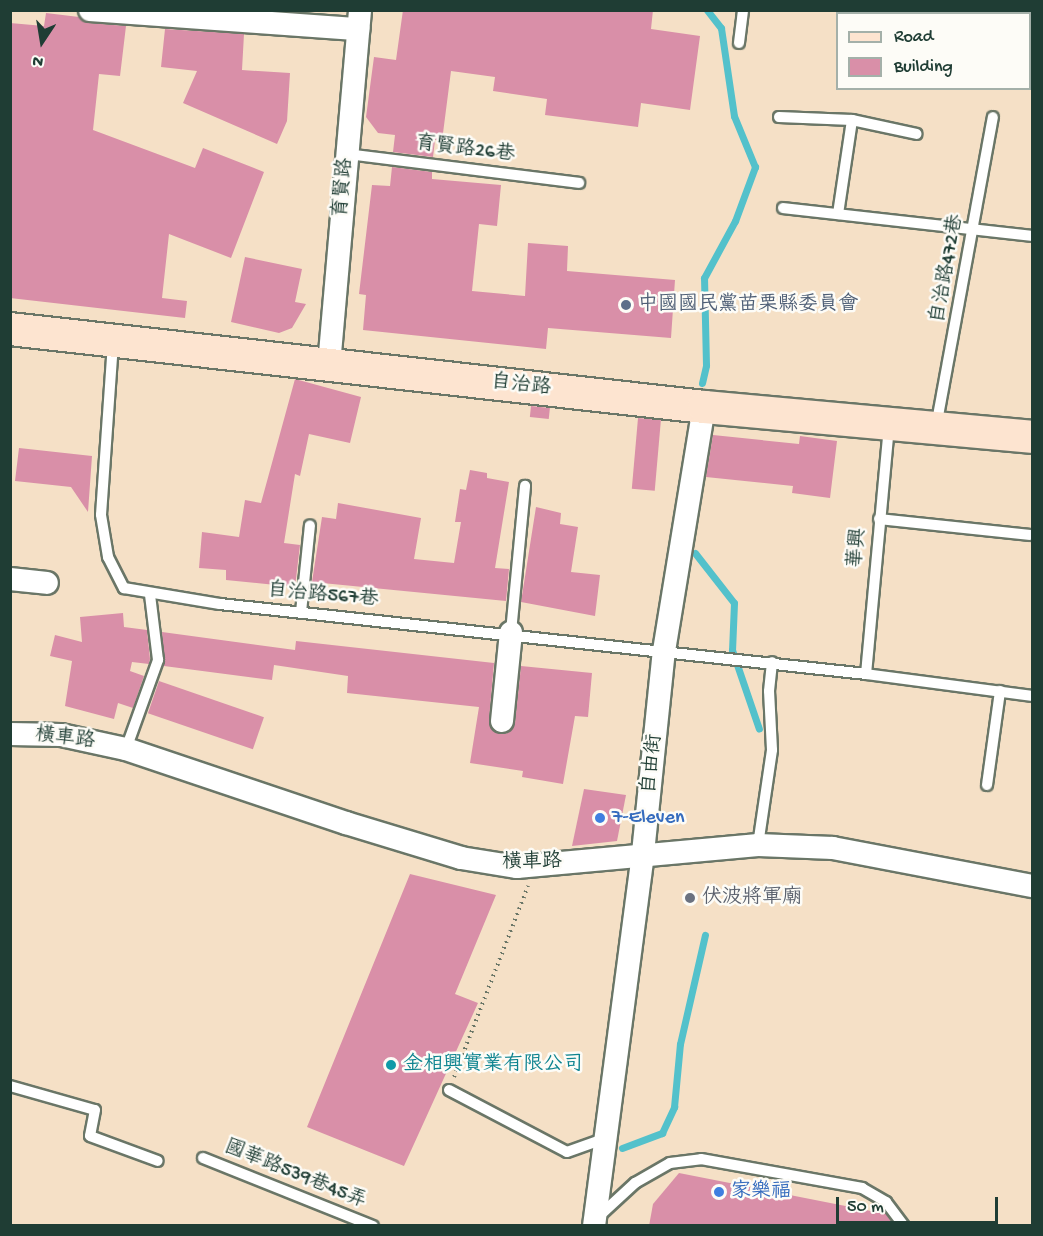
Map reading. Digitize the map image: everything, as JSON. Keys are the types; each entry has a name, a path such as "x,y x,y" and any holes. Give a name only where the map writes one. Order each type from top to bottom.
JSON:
{"street":[{"path":"90,10 359,20"},
{"name":"育賢路","path":"329,365 359,20"},
{"name":"自治路","path":"10,329 702,408 1032,437"},
{"name":"自由街","path":"593,1224 607,1137 643,853 664,651 702,408"},
{"path":"10,579 47,583"},
{"path":"502,721 511,632"},
{"name":"橫車路","path":"10,734 61,735 126,749 461,858 517,867 643,853 758,845 833,848 1032,886"}],"lane":[{"path":"739,43 743,10"},
{"path":"779,117 852,120 917,134"},
{"name":"自治路472巷","path":"936,427 993,117"},
{"path":"838,214 852,120"},
{"name":"育賢路26巷","path":"347,154 579,183"},
{"path":"783,208 1032,236"},
{"name":"自治路567巷","path":"113,339 101,514 108,557 124,588 150,595 511,632 772,662"},
{"name":"華興","path":"866,674 889,425"},
{"path":"511,632 525,486"},
{"path":"879,519 1030,535"},
{"path":"301,612 310,525"},
{"path":"126,749 158,660 150,595"},
{"path":"758,845 772,750 769,691 772,662 1032,696"},
{"path":"987,784 1000,691"},
{"path":"10,1086 95,1110 90,1136 158,1161"},
{"path":"450,1090 567,1152 607,1137"},
{"name":"國華路539巷45弄","path":"203,1158 373,1226"},
{"path":"593,1224 635,1183 670,1163 701,1159 862,1188 886,1202 904,1226"}],"path":[{"path":"450,1090 536,865"}],"building":[{"path":"403,10 653,10 651,29 700,36 690,110 641,103 638,127 545,115 547,99 493,91 495,77 451,71 442,141 435,140 433,157 393,152 395,135 378,133 366,117 374,57 396,60"},
{"path":"46,13 79,17 89,23 126,26 120,76 99,74 93,130 195,168 203,148 264,172 231,258 169,234 162,298 187,301 185,318 10,298 10,23 44,26"},
{"path":"165,29 244,34 242,70 290,73 287,121 277,144 183,103 197,71 161,67"},
{"path":"392,167 432,172 432,179 501,185 497,226 479,224 472,291 525,296 528,243 568,246 567,271 675,280 671,338 548,328 546,349 363,330 366,295 359,294 372,185 390,186"},
{"path":"245,257 302,269 295,302 306,304 292,328 279,333 231,322"},
{"path":"295,379 361,397 350,443 309,434 300,476 295,474 284,543 300,545 295,587 226,580 226,570 199,568 202,532 239,537 245,500 261,503"},
{"path":"531,406 550,408 549,419 530,417"},
{"path":"638,418 661,420 655,491 632,489"},
{"path":"713,435 799,444 800,436 837,441 830,498 792,493 793,486 706,477"},
{"path":"19,448 92,456 88,512 71,487 15,481"},
{"path":"470,470 487,473 487,478 509,482 495,568 509,569 506,601 312,582 322,517 336,519 338,503 421,518 414,559 454,563 461,522 455,522 460,489 466,490"},
{"path":"536,507 561,513 560,524 578,527 571,572 600,575 595,616 521,602"},
{"path":"123,613 124,627 147,630 149,664 132,662 130,671 144,676 133,708 118,703 114,719 65,706 72,661 50,656 55,635 82,642 80,617"},
{"path":"162,632 295,650 296,641 494,663 489,720 494,732 501,734 508,733 515,723 521,666 592,673 588,717 575,716 563,784 522,777 523,771 470,763 479,707 347,693 348,676 274,665 272,680 164,666"},
{"path":"159,681 264,717 253,749 148,713"},
{"name":"7-Eleven","path":"584,789 626,795 617,841 572,846"},
{"name":"金相興實業有限公司","path":"410,874 496,895 455,994 478,1003 404,1166 307,1127"},
{"name":"家樂福","path":"679,1173 886,1214 894,1226 649,1226 653,1204"}],"waterway":[{"path":"702,383 706,365 704,278 735,221 755,167 734,116 721,28 707,10"},
{"path":"695,553 734,603 732,650 759,729"},
{"path":"622,1148 662,1133 674,1107 680,1044 705,935"}],"place":[{"name":"中國國民黨苗栗縣委員會","path":"626,305"},
{"name":"7-Eleven","path":"600,818"},
{"name":"伏波將軍廟","path":"690,898"},
{"name":"金相興實業有限公司","path":"391,1065"},
{"name":"家樂福","path":"719,1192"}]}
